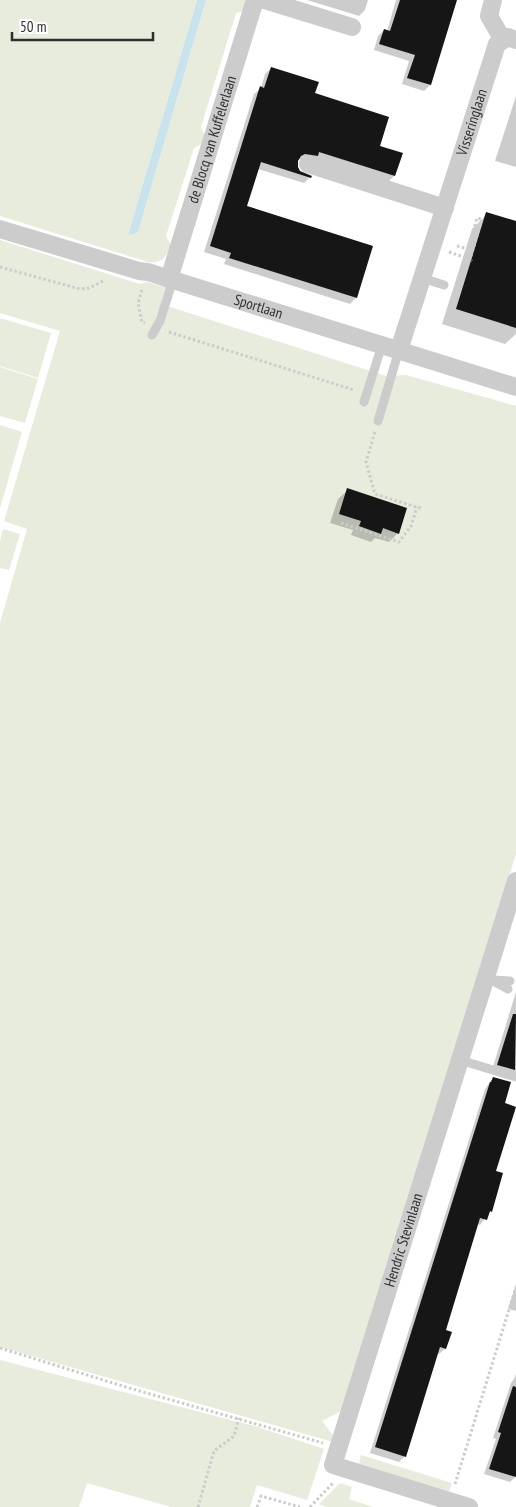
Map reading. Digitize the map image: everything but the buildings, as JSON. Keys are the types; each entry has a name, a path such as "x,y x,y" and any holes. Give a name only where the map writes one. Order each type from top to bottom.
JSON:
{"street":[{"name":"de Blocq van Kuffelerlaan","path":"171,279 255,0"},
{"path":"264,0 352,27"},
{"name":"Visseringlaan","path":"400,350 497,44 509,40 489,16 493,0"},
{"path":"308,164 445,208"},
{"name":"Sportlaan","path":"0,228 139,271 146,278 171,279 516,387"},
{"name":"Hendric Stevinlaan","path":"468,1507 333,1465 460,1060 489,979 516,881"}],"lane":[{"path":"422,278 444,285"},
{"path":"154,331 160,321 171,279"},
{"path":"363,397 382,345"},
{"path":"378,421 400,350"},
{"path":"489,979 509,985"},
{"path":"460,1060 516,1077"}],"path":[{"path":"458,246 468,249 477,218 482,220 471,260 461,256"},
{"path":"0,267 80,289 97,285 111,274"},
{"path":"146,278 138,303 142,322 154,331 363,397"},
{"path":"378,421 366,462 375,494 423,509"},
{"path":"341,523 399,542 412,526 417,507"},
{"path":"456,1479 516,1287"},
{"path":"0,1348 130,1388 316,1441"},
{"path":"198,1507 214,1451 234,1436 239,1418"},
{"path":"311,1507 334,1482"},
{"path":"257,1507 261,1496 300,1507"}],"shaded area":[{"path":"0,0 197,0 128,235 138,232 206,0 249,0 245,11 236,13 201,127 205,136 203,143 194,148 166,236 171,245 168,253 160,261 148,262 0,216"},
{"path":"0,240 140,284 147,282 166,287 161,304 386,376 406,375 516,406 516,854 341,1411 322,1421 333,1435 333,1442 0,1347 0,623 27,529 4,521 60,331 0,313"},
{"path":"0,318 51,333 38,378 0,366"},
{"path":"0,367 38,379 25,423 0,416"},
{"path":"0,425 22,432 0,508"},
{"path":"3,529 20,534 9,570 0,568 0,541"},
{"path":"0,1360 258,1427 324,1449 307,1500 257,1485 250,1507 171,1507 87,1483 79,1507 0,1507"},
{"path":"361,1455 452,1483 449,1492 359,1464"},
{"path":"340,1483 352,1487 349,1499 373,1507 326,1507 319,1504"}],"water":[{"path":"197,0 206,0 138,232 128,235"}]}
